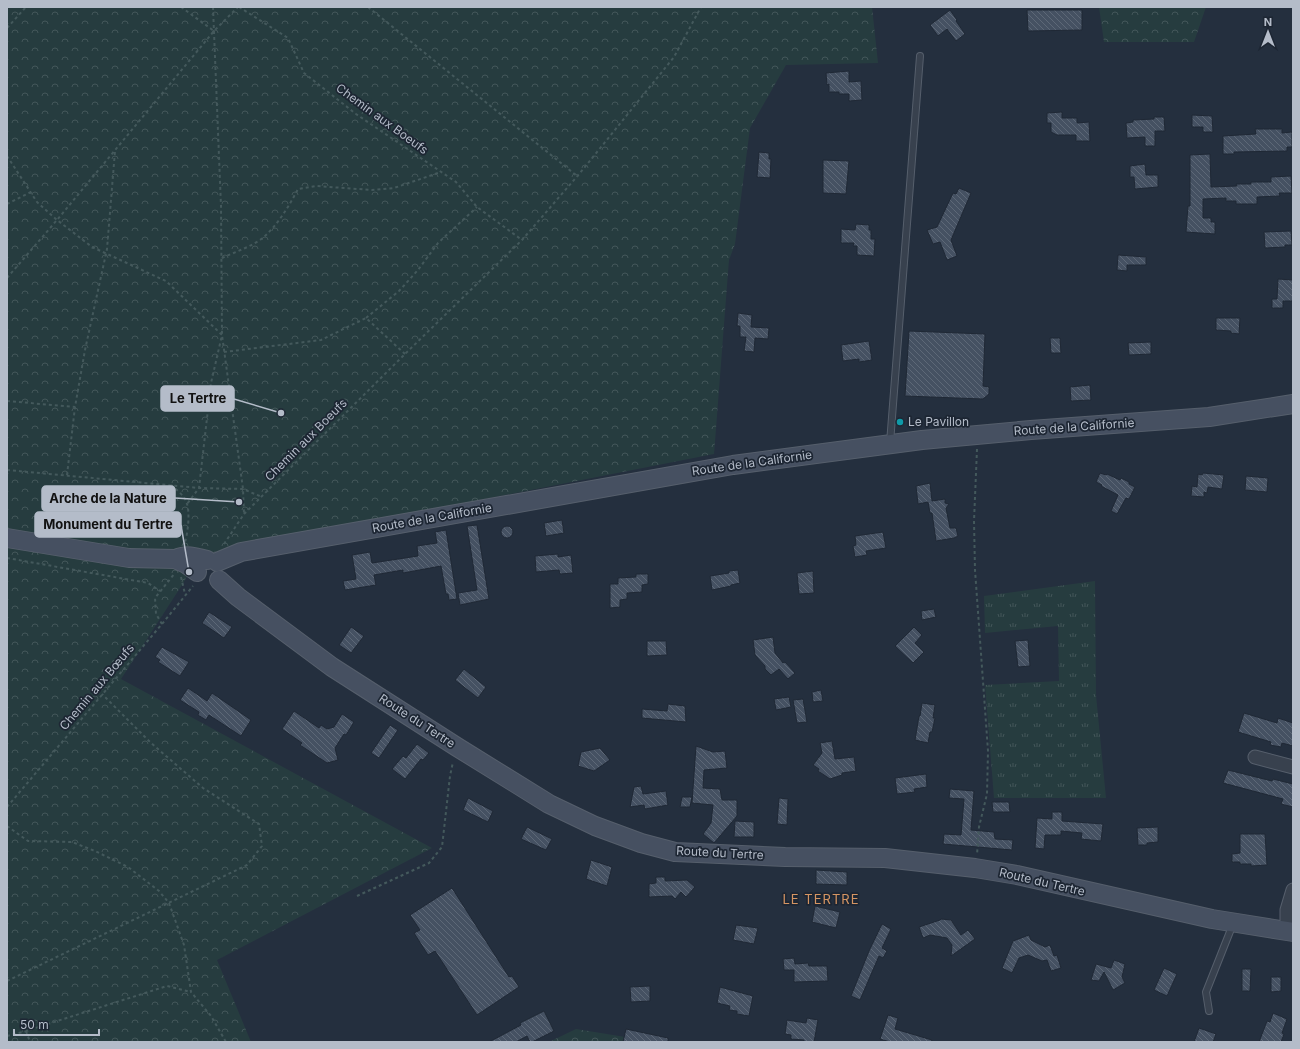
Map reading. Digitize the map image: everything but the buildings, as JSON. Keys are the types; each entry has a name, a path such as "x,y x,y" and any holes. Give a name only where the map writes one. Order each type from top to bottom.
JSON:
{"street":[{"name":"Route de la Californie","path":"193,568 241,552 733,465 922,440 1209,416 1293,404"},
{"path":"7,538 193,568"},
{"name":"Route du Tertre","path":"193,568 220,565 222,572 219,580 238,597 332,667 549,804 595,826 641,843 675,852 885,858 932,862 1017,875 1233,923 1290,932"},
{"path":"1255,757 1293,767"},
{"path":"1290,932 1287,910 1293,890"}],"lane":[{"path":"890,445 920,56"},
{"path":"1209,1011 1206,992 1233,923"}],"path":[{"path":"7,28 26,7"},
{"path":"181,7 214,31"},
{"path":"213,7 221,206 222,335 243,489 244,514"},
{"path":"7,278 115,151 214,31 239,7"},
{"name":"Chemin aux Boeufs","path":"239,7 288,38 304,73 356,114 456,182 477,207 522,240"},
{"path":"368,7 577,176"},
{"name":"Chemin aux Boeufs","path":"225,542 244,514 522,240 577,176 674,57 701,7"},
{"path":"67,475 75,407 107,249 115,151"},
{"path":"7,156 37,202 57,220 92,246 166,281 222,335"},
{"path":"222,258 241,250 263,237 286,211 298,188 316,186 372,190 394,188 441,172"},
{"path":"7,204 31,192"},
{"path":"224,352 321,340 366,318 399,291 418,270 438,243 477,207"},
{"path":"366,318 405,354"},
{"path":"187,504 199,488 211,383 222,335"},
{"path":"7,401 75,407"},
{"path":"975,868 979,827 987,794 988,751 975,570 974,521 977,435"},
{"path":"7,470 170,484 199,488 243,489 262,497"},
{"path":"170,484 182,495 187,504 188,529 185,544"},
{"path":"7,558 148,583 160,592"},
{"path":"162,624 156,614 155,598 160,592 193,568"},
{"path":"185,595 193,568"},
{"name":"Chemin aux Bœufs","path":"7,807 185,595 193,568"},
{"path":"7,982 248,865 262,846 259,824 203,788 151,742 102,694"},
{"path":"357,896 429,863 442,847 450,776 457,747"},
{"path":"7,826 28,841 72,842 95,851 128,867 159,891 169,903 184,945 191,992 211,1016 226,1042"},
{"path":"7,1036 166,986 191,992"},
{"path":"26,1031 30,1042"}],"green space":[{"path":"7,7 872,7 878,63 786,65 750,128 735,244 729,260 714,454 200,555 121,679 432,848 217,960 251,1042 7,1042"},
{"path":"1099,7 1206,7 1194,42 1104,42"},
{"path":"1095,581 1096,695 1106,798 994,798 985,685 1059,681 1058,626 985,633 984,596"},
{"path":"576,1029 656,1042 549,1042"}],"place":[{"name":"Le Tertre","path":"281,413"},
{"name":"Le Pavillon","path":"900,422"},
{"name":"Arche de la Nature","path":"239,502"},
{"name":"Monument du Tertre","path":"189,572"}],"district":[{"name":"LE TERTRE","path":"821,899"}]}
